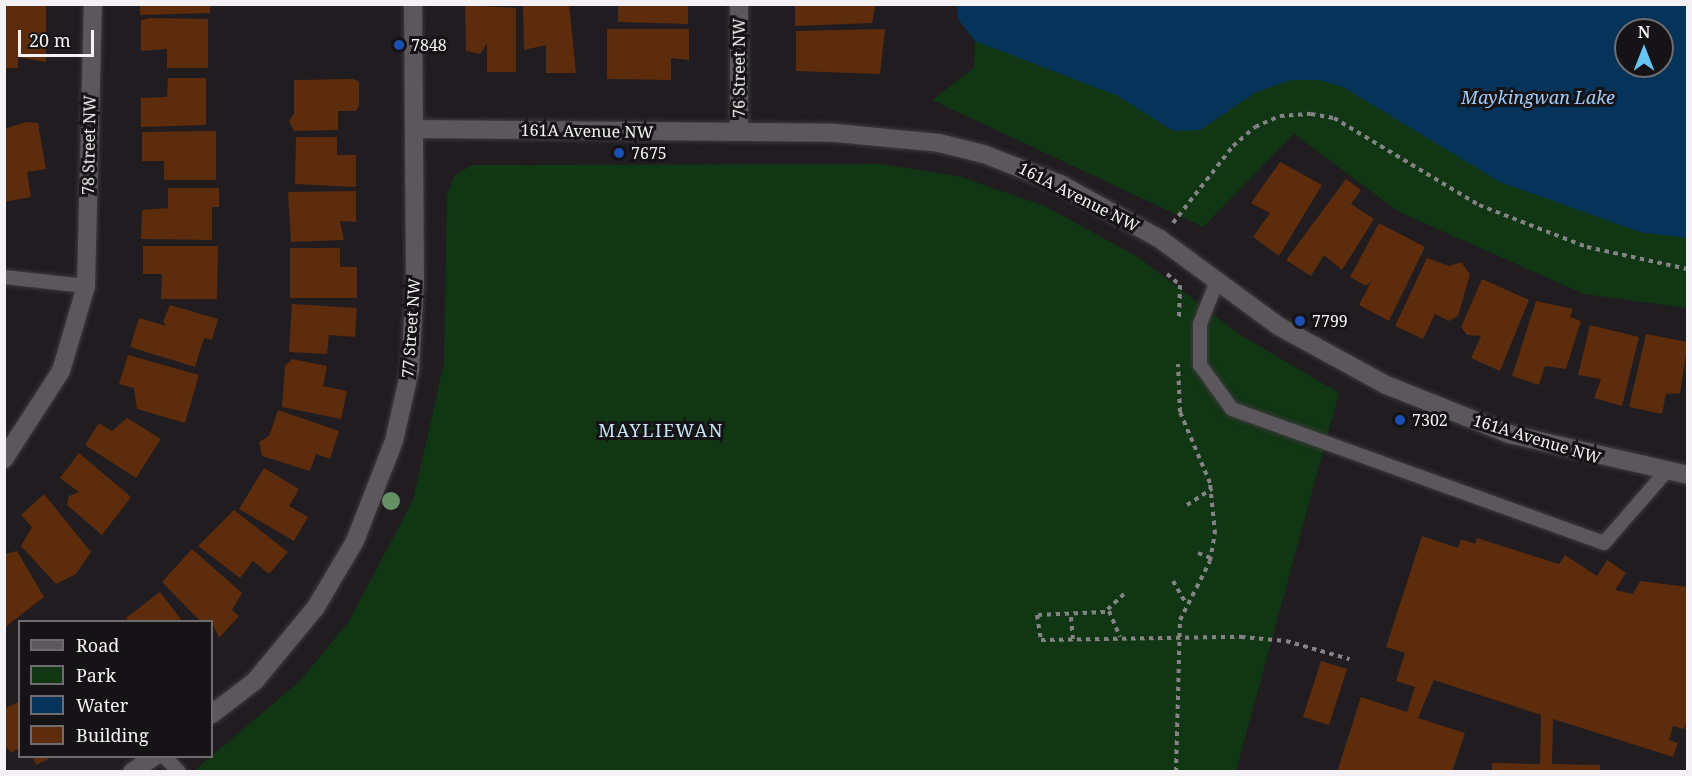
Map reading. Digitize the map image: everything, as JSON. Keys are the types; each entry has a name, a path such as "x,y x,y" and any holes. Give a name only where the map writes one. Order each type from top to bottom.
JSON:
{"street":[{"name":"78 Street NW","path":"7,458 61,371 86,286 93,4"},
{"name":"77 Street NW","path":"213,713 255,681 316,607 356,541 394,441 410,370 414,129 413,4"},
{"name":"76 Street NW","path":"739,4 739,132"},
{"name":"161A Avenue NW","path":"414,129 887,135 984,154 1060,184 1160,239 1320,351 1443,410 1509,434 1664,474 1688,475"},
{"path":"132,771 152,758"}],"lane":[{"path":"4,277 86,286"},
{"path":"1217,281 1200,324 1200,365 1232,409 1604,543 1664,474"},
{"path":"166,758 179,771"}],"path":[{"path":"1160,239 1233,146 1255,128 1280,117 1311,114 1334,118 1479,205 1587,247 1688,269"},
{"path":"1163,271 1180,285 1179,327"},
{"path":"1176,771 1177,636 1185,602 1211,558 1212,489 1184,428 1178,359"},
{"path":"1187,506 1212,489"},
{"path":"1198,553 1211,558"},
{"path":"1173,581 1185,602"},
{"path":"1124,594 1108,611 1071,617 1037,615 1041,640 1177,636 1286,641 1349,659"},
{"path":"1108,611 1120,637"},
{"path":"1071,617 1073,639"}],"green space":[{"path":"975,41 1169,82 1299,54 1687,187 1687,308 1584,294 1399,212 1294,134 1203,227 932,100 974,68"},
{"path":"880,164 958,176 1045,206 1138,257 1239,334 1339,393 1236,771 195,770 209,758 213,758 213,755 300,681 349,621 413,500 444,363 447,196 454,176 472,165"}],"water":[{"name":"Maykingwan Lake","path":"957,5 1687,5 1687,238 1640,232 1500,182 1343,87 1319,80 1291,80 1256,92 1200,130 1173,131 1118,96 975,41 958,19"}],"building":[{"path":"140,4 210,4 210,13 140,15"},
{"path":"523,4 569,4 576,73 546,73 546,45 524,50"},
{"path":"618,4 688,4 688,24 618,22"},
{"path":"795,4 875,4 875,7 872,23 795,26"},
{"path":"4,5 46,5 46,62 18,57 18,68 4,68"},
{"path":"465,5 516,8 516,72 487,72 487,43 480,54 466,51"},
{"path":"150,18 208,19 208,68 167,68 167,49 141,51 141,20"},
{"path":"607,29 689,29 689,60 671,58 671,80 607,79"},
{"path":"885,29 880,74 796,71 796,31"},
{"path":"168,78 206,78 206,125 141,127 141,98 167,97"},
{"path":"353,79 359,82 359,105 356,111 338,111 338,130 294,131 289,121 294,114 294,80"},
{"path":"26,122 38,123 46,169 27,172 31,197 4,202 4,129"},
{"path":"216,131 216,180 164,180 164,161 142,161 142,132"},
{"path":"296,137 337,137 337,155 356,155 356,187 295,184"},
{"path":"1280,162 1322,185 1279,256 1253,237 1270,213 1251,203"},
{"path":"1346,179 1361,190 1351,204 1374,219 1342,270 1324,255 1311,276 1286,260"},
{"path":"168,188 219,188 219,207 212,207 212,240 141,239 142,210 168,208"},
{"path":"356,191 356,222 340,221 344,240 291,242 288,192"},
{"path":"1379,223 1425,247 1389,321 1359,305 1371,282 1366,286 1350,277"},
{"path":"143,246 218,246 217,299 161,299 162,274 143,274"},
{"path":"290,248 340,248 340,267 357,267 357,298 290,298"},
{"path":"1427,258 1449,266 1461,262 1470,274 1458,316 1449,321 1435,314 1423,339 1395,326"},
{"path":"1482,279 1529,300 1500,371 1471,358 1481,336 1467,335 1461,327"},
{"path":"1536,301 1573,309 1570,317 1581,321 1566,369 1545,366 1539,385 1512,376"},
{"path":"292,304 357,308 355,337 329,335 327,354 289,352"},
{"path":"170,305 218,319 212,340 204,338 195,367 130,347 139,318 166,326 163,321"},
{"path":"1590,325 1639,337 1622,406 1594,398 1601,379 1578,375"},
{"path":"1646,334 1688,342 1680,393 1666,394 1662,414 1629,407"},
{"path":"128,355 199,375 185,423 137,409 134,388 119,384"},
{"path":"292,359 327,366 323,386 347,391 341,419 282,407 285,366"},
{"path":"278,410 339,431 330,459 316,454 310,471 262,456 259,442 269,436"},
{"path":"127,418 161,439 136,478 85,445 99,423 112,431"},
{"path":"79,453 131,497 102,535 67,505 69,496 79,492 60,478"},
{"path":"264,468 299,489 289,506 308,517 294,541 239,509"},
{"path":"44,494 91,552 76,574 56,584 21,546 32,527 21,515"},
{"path":"234,510 288,552 269,574 253,561 240,578 198,546"},
{"path":"1422,536 1458,548 1461,539 1475,544 1477,538 1559,564 1565,555 1597,576 1607,560 1626,573 1615,590 1633,594 1640,581 1688,587 1688,719 1684,729 1673,726 1669,740 1678,743 1673,757 1553,719 1552,764 1600,765 1600,772 1492,772 1492,763 1540,764 1541,715 1434,680 1418,718 1465,733 1452,772 1337,772 1361,697 1407,712 1415,687 1396,681 1405,653 1386,647"},
{"path":"192,549 242,593 232,610 239,616 219,638 213,620 199,620 162,582"},
{"path":"17,551 44,597 4,628 4,554"},
{"path":"160,592 181,620 128,620 126,618"},
{"path":"1321,661 1347,669 1329,725 1303,717"},
{"path":"18,702 18,749 11,752 4,745 4,709"},
{"path":"33,758 50,758 36,765"}],"place":[{"name":"7848","path":"399,45"},
{"name":"7675","path":"619,153"},
{"name":"7799","path":"1300,321"},
{"name":"7302","path":"1400,420"}],"district":[{"name":"MAYLIEWAN","path":"661,430"}]}
